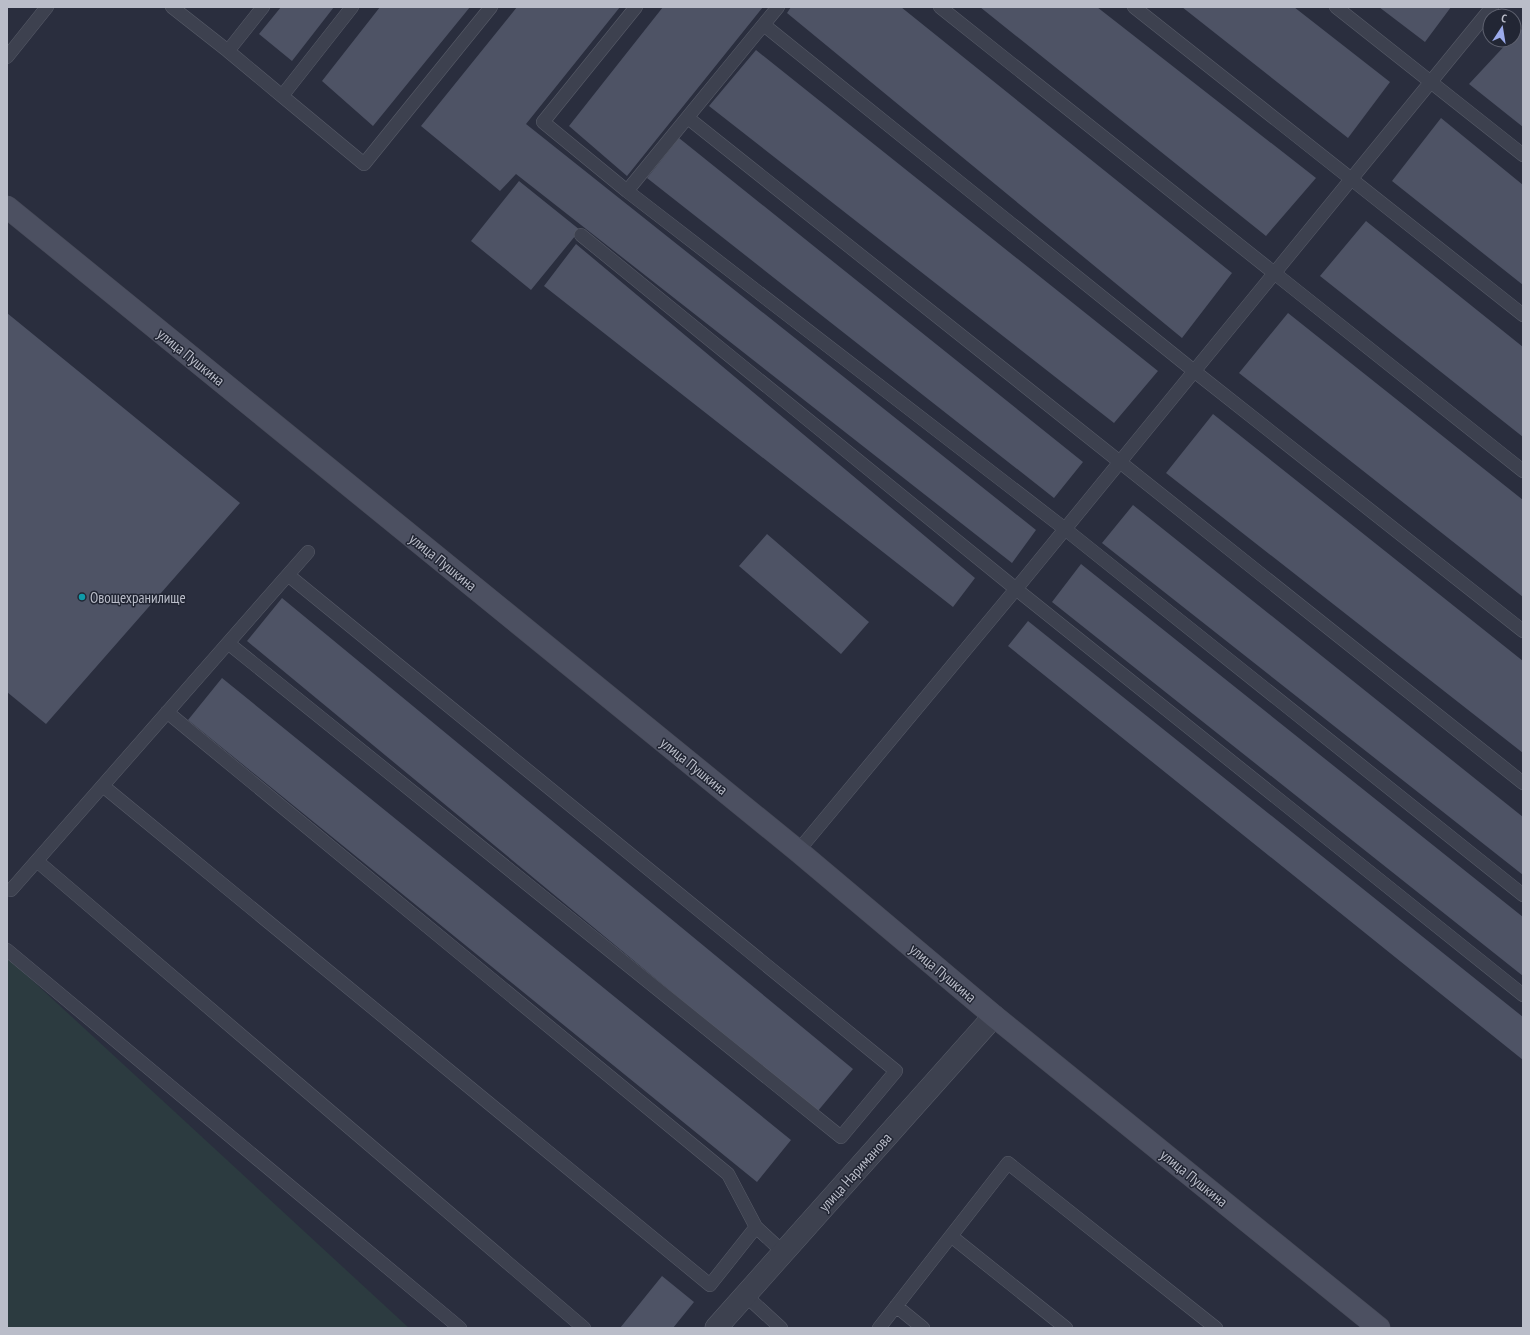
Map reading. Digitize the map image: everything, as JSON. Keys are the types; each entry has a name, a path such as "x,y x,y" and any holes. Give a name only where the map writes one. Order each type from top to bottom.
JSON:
{"main road":[{"name":"улица Пушкина","path":"7,207 798,851 994,1016 1379,1328"}],"street":[{"name":"улица Нариманова","path":"716,1328 994,1016"}],"lane":[{"path":"7,57 48,7"},
{"path":"172,7 228,51 364,164 491,7"},
{"path":"228,51 262,7"},
{"path":"282,96 352,7"},
{"path":"636,7 543,122 627,191 1065,530 1523,895"},
{"path":"627,191 778,7"},
{"path":"940,7 1523,471"},
{"path":"1134,7 1523,314"},
{"path":"1336,7 1523,155"},
{"path":"798,851 1065,530 1492,7"},
{"path":"764,25 1194,371 1523,631"},
{"path":"688,118 1121,461 1523,783"},
{"path":"581,235 1016,589 1523,995"},
{"path":"11,890 308,552"},
{"path":"228,643 840,1137 896,1071 288,576"},
{"path":"167,712 728,1174 756,1227 784,1252"},
{"path":"103,786 710,1285 756,1227"},
{"path":"37,861 584,1328"},
{"path":"7,950 460,1328"},
{"path":"879,1328 1008,1163 1216,1328"},
{"path":"951,1236 1066,1328"},
{"path":"745,1295 781,1328"},
{"path":"896,1306 923,1328"}],"shaded area":[{"path":"7,957 409,1328 7,1328"}],"building":[{"path":"281,7 334,7 292,61 259,34"},
{"path":"380,7 470,7 373,126 322,81"},
{"path":"517,7 620,7 526,124 1036,530 1012,563 516,174 500,191 421,126"},
{"path":"663,7 763,7 627,176 569,126"},
{"path":"791,7 901,7 1232,273 1182,338 787,13"},
{"path":"980,7 1097,7 1316,178 1266,236"},
{"path":"1182,7 1294,7 1390,82 1348,138"},
{"path":"1379,7 1451,7 1425,42"},
{"path":"1522,30 1523,31 1523,127 1469,84 1503,48 1522,48"},
{"path":"756,50 1158,371 1114,423 709,106"},
{"path":"1441,118 1523,185 1523,285 1392,181"},
{"path":"679,138 1083,462 1054,498 647,178"},
{"path":"519,181 580,230 531,290 471,241"},
{"path":"1366,221 1523,347 1523,437 1320,276"},
{"path":"576,244 975,578 953,607 544,286"},
{"name":"Овощехранилище","path":"7,313 240,503 46,724 7,692"},
{"path":"1288,313 1523,500 1523,597 1239,373"},
{"path":"1213,414 1523,661 1523,753 1166,473"},
{"path":"1133,505 1523,817 1523,875 1102,543"},
{"path":"767,534 869,622 841,654 739,566"},
{"path":"1081,564 1523,917 1523,976 1052,602"},
{"path":"282,598 853,1069 817,1112 247,641"},
{"path":"1028,621 1523,1017 1523,1060 1008,646"},
{"path":"222,678 791,1140 757,1182 188,720"},
{"path":"662,1276 694,1302 673,1328 620,1328"}],"place":[{"name":"Овощехранилище","path":"82,597"}]}
